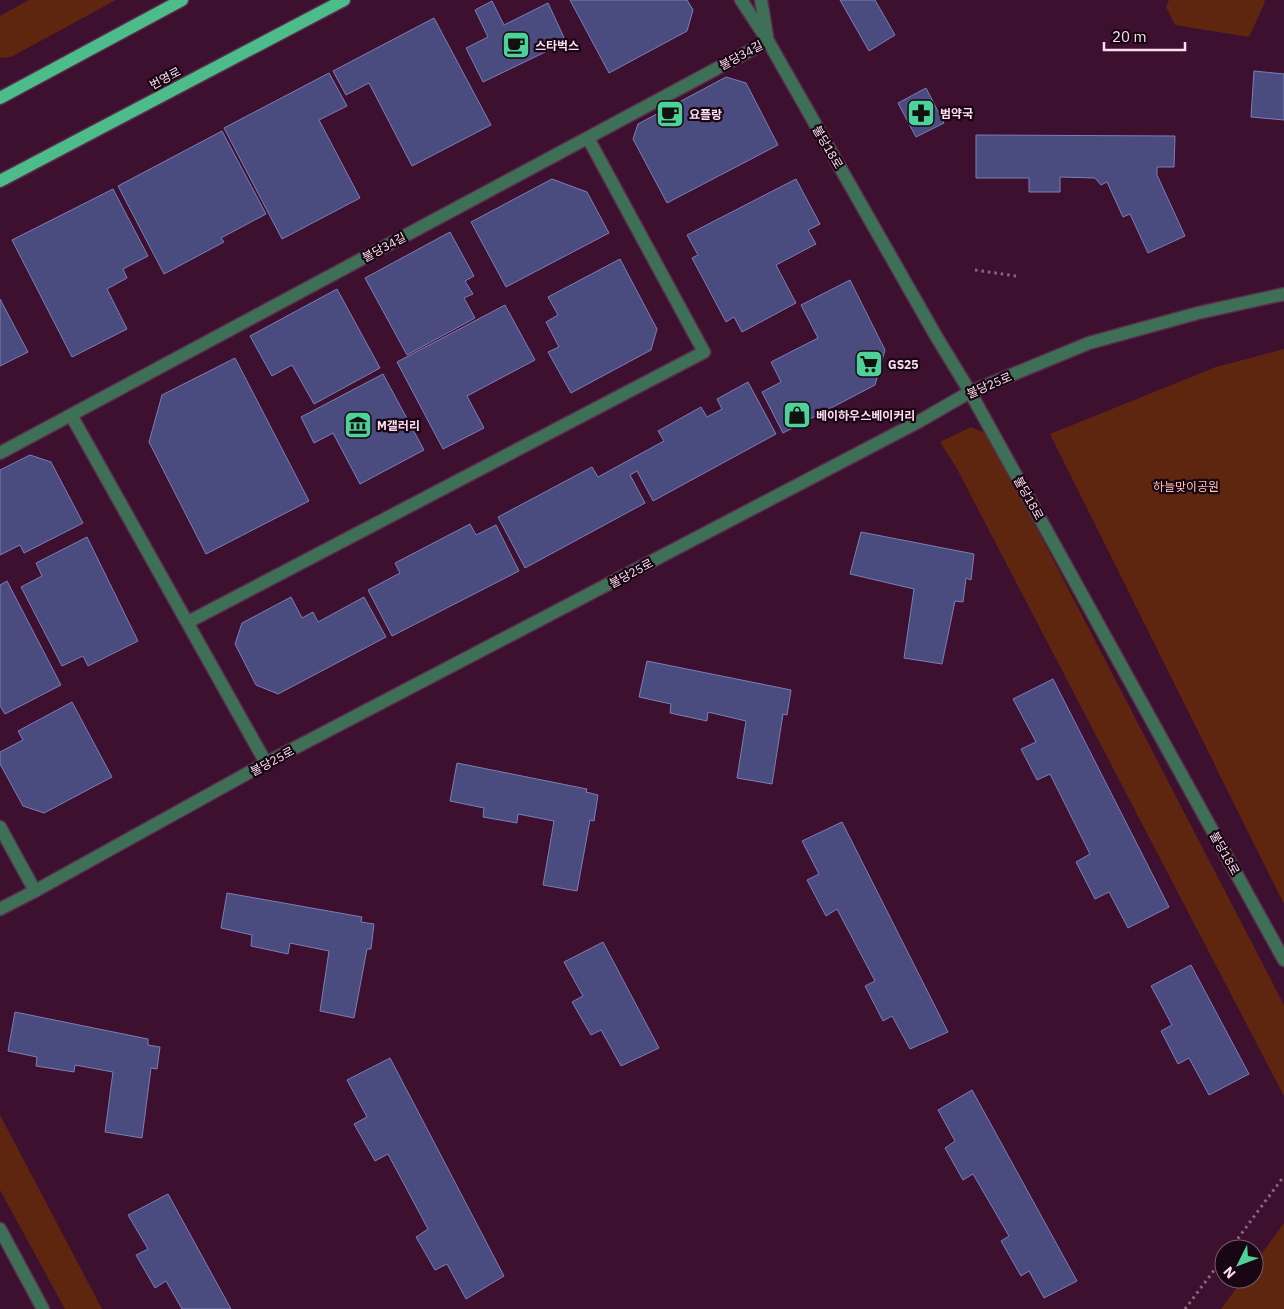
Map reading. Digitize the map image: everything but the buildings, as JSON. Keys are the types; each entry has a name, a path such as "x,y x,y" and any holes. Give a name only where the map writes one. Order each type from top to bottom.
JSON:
{"main road":[{"path":"0,98 182,0"},
{"name":"번영로","path":"0,181 344,0"}],"street":[{"name":"불당18로","path":"742,0 768,40 936,336 970,392 1284,960"},
{"path":"761,0 768,40"},
{"name":"불당34길","path":"0,452 71,416 768,40"},
{"path":"188,622 704,352 588,138"},
{"name":"불당25로","path":"0,909 266,763 918,422 970,392 1089,344 1198,313 1284,294"},
{"path":"71,416 266,763"},
{"path":"0,827 35,891"},
{"path":"0,1229 43,1309"}],"path":[{"path":"975,270 1016,276"},
{"path":"1237,1239 1284,1176"},
{"path":"1185,1309 1214,1270"}],"green space":[{"path":"29,0 116,0 11,57 0,58 0,16"},
{"path":"1169,0 1264,0 1265,2 1249,37 1175,25 1166,7"},
{"name":"하늘맞이공원","path":"1284,349 1284,904 1050,434 1216,367"},
{"path":"971,427 988,434 1284,1005 1284,1096 956,467 940,442"},
{"path":"0,1115 102,1309 65,1309 0,1190"},
{"path":"1284,1223 1284,1309 1221,1309 1236,1289 1264,1289 1264,1250"}],"place":[{"name":"스타벅스","path":"516,45"},
{"name":"범약국","path":"921,113"},
{"name":"요플랑","path":"670,114"},
{"name":"GS25","path":"869,364"},
{"name":"베이하우스베이커리","path":"797,415"},
{"name":"M갤러리","path":"358,425"}]}
